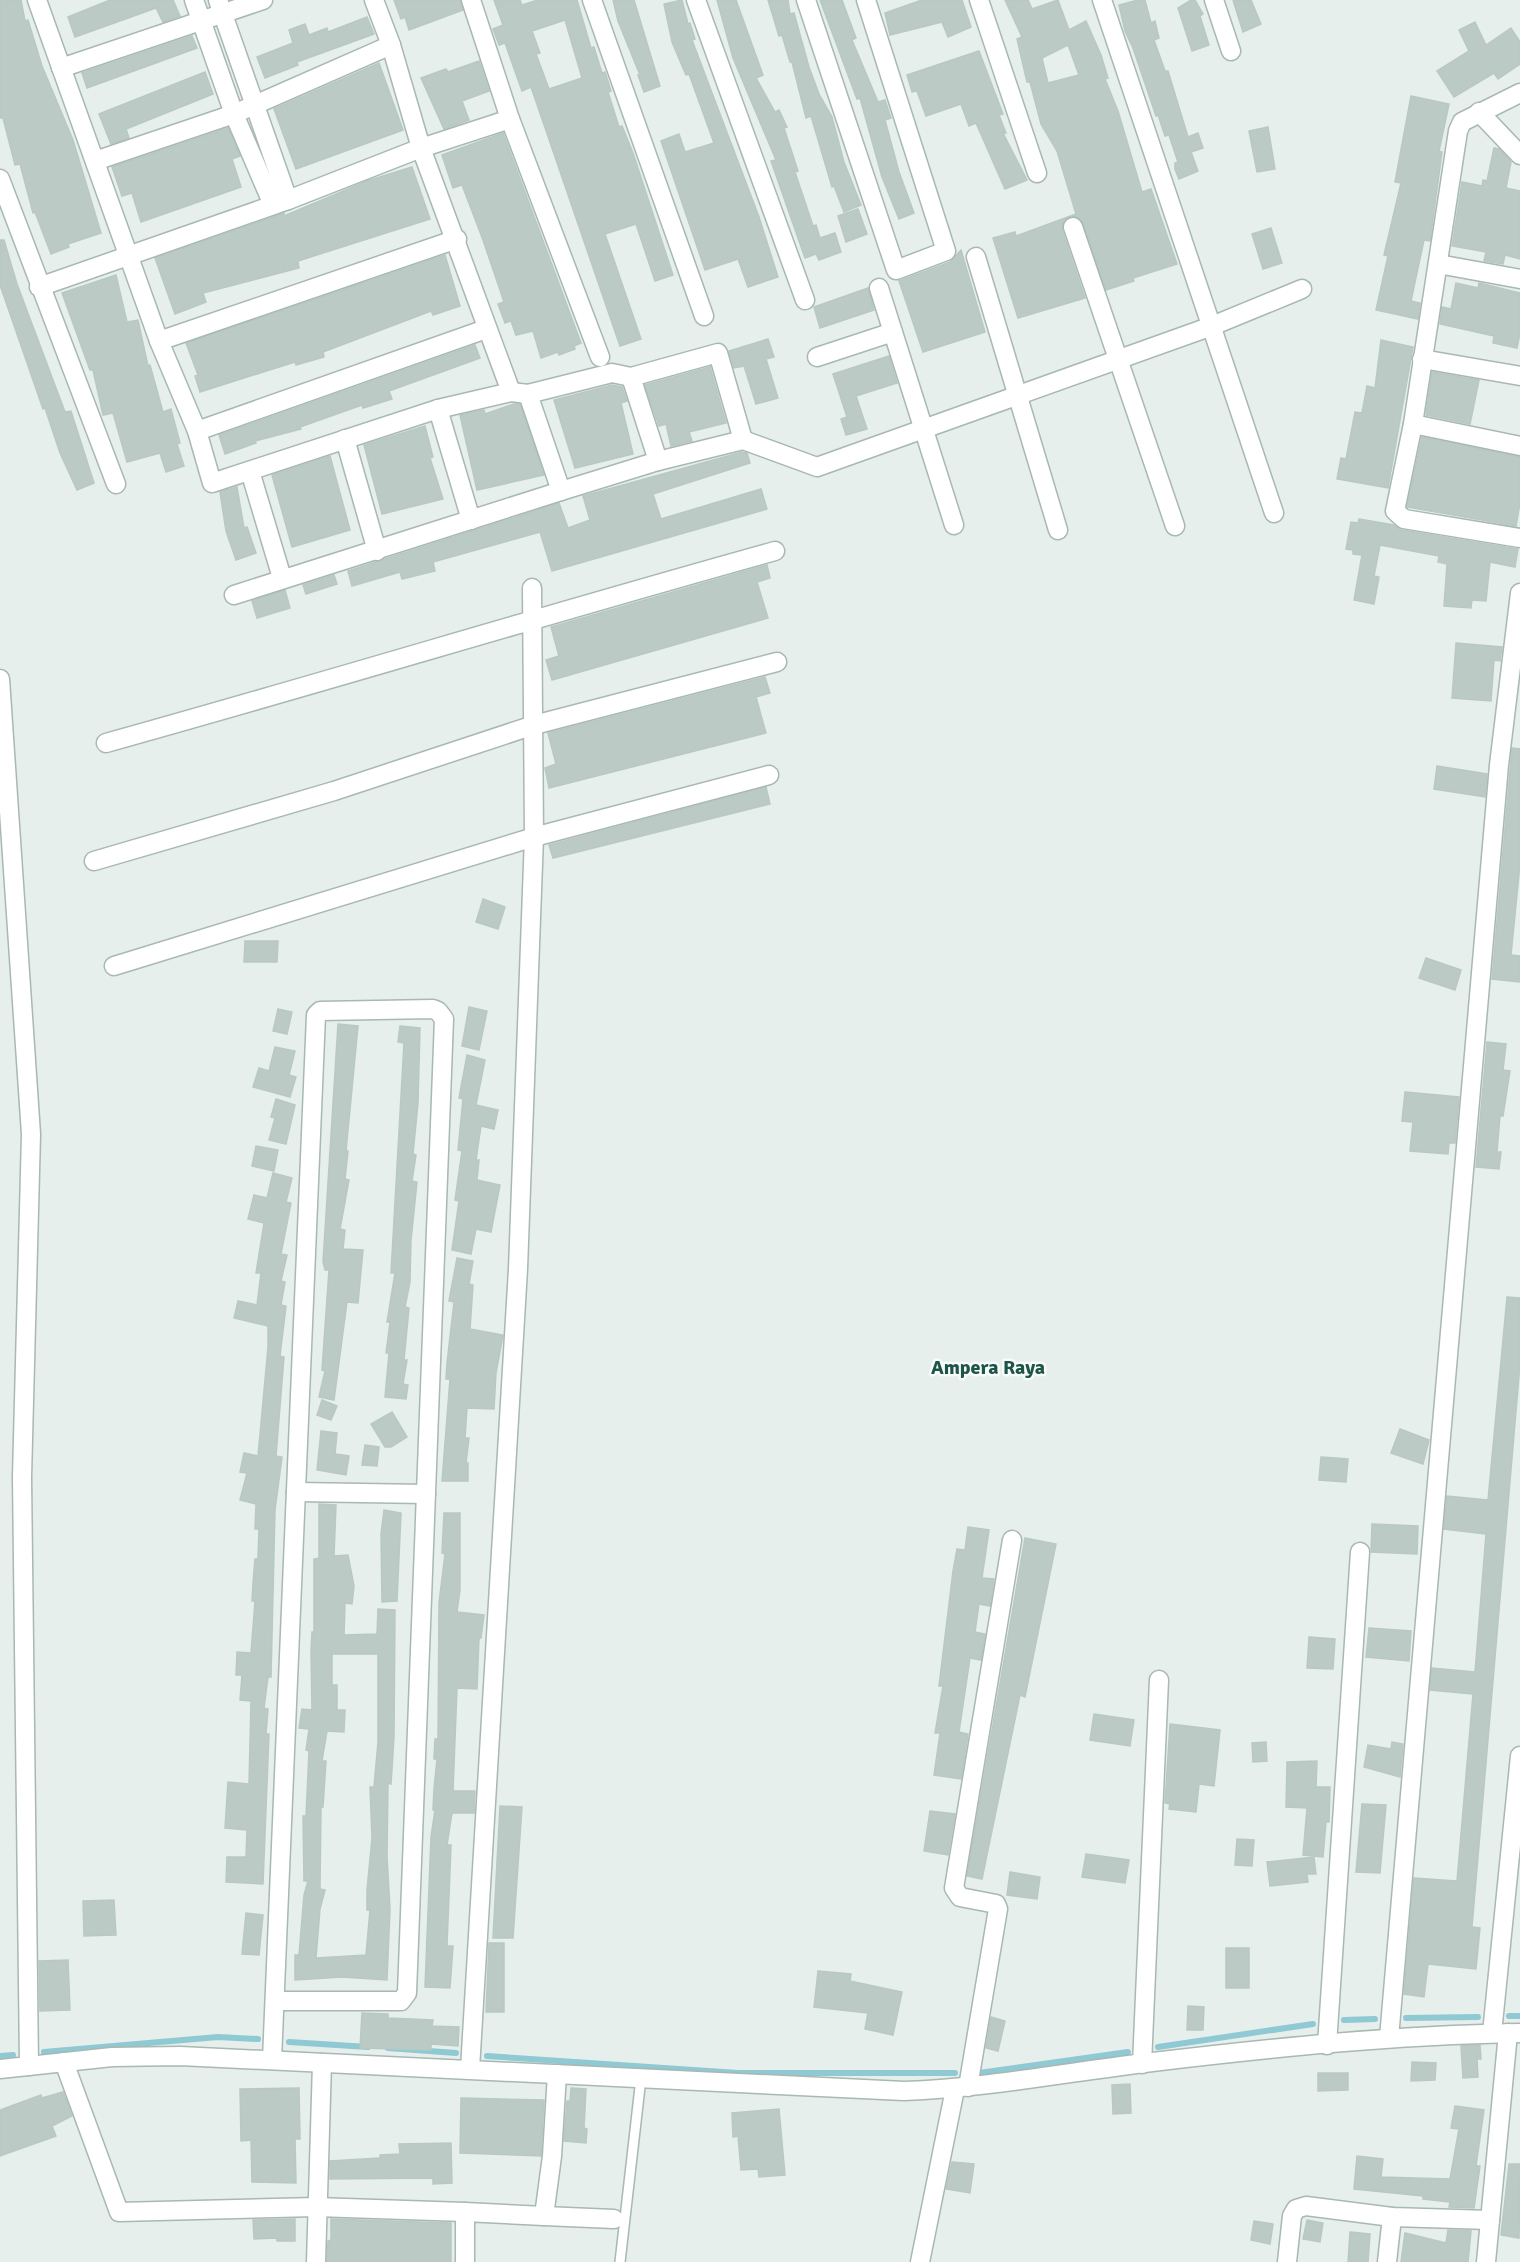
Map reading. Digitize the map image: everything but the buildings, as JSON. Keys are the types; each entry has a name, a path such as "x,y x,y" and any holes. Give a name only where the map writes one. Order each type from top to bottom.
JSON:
{"street":[{"path":"37,0 159,341 197,431 213,483 438,409 612,372 632,377 718,353 743,440"},
{"path":"194,0 234,114 280,203"},
{"path":"62,68 201,20 221,7 263,0"},
{"path":"374,0 391,45 421,148 457,239 486,329 520,393 561,491"},
{"path":"471,0 510,118 600,357"},
{"path":"592,0 704,316"},
{"path":"696,0 805,300"},
{"path":"806,0 896,270 946,251 866,0"},
{"path":"979,0 1037,173"},
{"path":"1102,0 1274,513"},
{"path":"1214,0 1230,51"},
{"path":"221,7 256,104 280,203"},
{"path":"94,161 234,114 391,45"},
{"path":"1520,93 1462,122 1458,131 1413,424 1395,511 1397,515 1414,520 1520,538"},
{"path":"1479,112 1520,155"},
{"path":"39,287 280,203 421,148 510,118"},
{"path":"0,179 39,287 116,484"},
{"path":"1073,226 1175,526"},
{"path":"159,341 457,239"},
{"path":"976,257 1058,530"},
{"path":"1438,264 1520,279"},
{"path":"879,288 954,525"},
{"path":"234,595 658,461 743,440 817,467 1117,358 1212,326 1302,289"},
{"path":"197,431 486,329"},
{"path":"817,357 893,332"},
{"path":"1422,359 1520,376"},
{"path":"632,377 658,461"},
{"path":"438,409 471,520"},
{"path":"1413,424 1520,446"},
{"path":"345,439 377,551"},
{"path":"250,471 282,578"},
{"path":"106,743 326,682 532,619 775,551"},
{"path":"470,2070 518,1269 534,837 532,588"},
{"path":"1389,2038 1499,765 1520,593"},
{"path":"94,861 334,791 534,725 777,662"},
{"path":"0,679 31,1134 22,1477 29,2066"},
{"path":"114,966 534,837 769,775"},
{"path":"272,2060 316,1015 320,1011 433,1009 444,1019 406,1993 401,2001 276,2001"},
{"path":"296,1492 426,1494"},
{"path":"920,2262 962,2088 998,1909 996,1904 960,1897 954,1888 1012,1539"},
{"path":"1327,2045 1360,1552"},
{"path":"1142,2064 1159,1680"},
{"path":"1486,2262 1506,2033 1520,1756"},
{"path":"0,2069 112,2057 180,2056 904,2091 962,2088 1248,2050 1389,2038 1506,2033"},
{"path":"64,2062 119,2212 316,2207 614,2219"},
{"path":"316,2262 322,2063"},
{"path":"544,2216 552,2156 557,2074"},
{"path":"1287,2262 1292,2216 1296,2209 1306,2206 1392,2217 1490,2220"},
{"path":"465,2212 465,2262"},
{"path":"1387,2262 1392,2217"}],"lane":[{"path":"620,2262 641,2078"}],"waterway":[{"path":"1509,2016 1520,2016"},
{"path":"1406,2018 1478,2017"},
{"path":"1344,2020 1375,2019"},
{"path":"1158,2047 1313,2024"},
{"path":"44,2052 218,2037 258,2039"},
{"path":"289,2042 368,2047"},
{"path":"388,2048 456,2053"},
{"path":"979,2073 1128,2052"},
{"path":"0,2056 13,2055"},
{"path":"487,2056 738,2073 955,2073"}],"district":[{"name":"Ampera Raya","path":"988,1367"}]}
